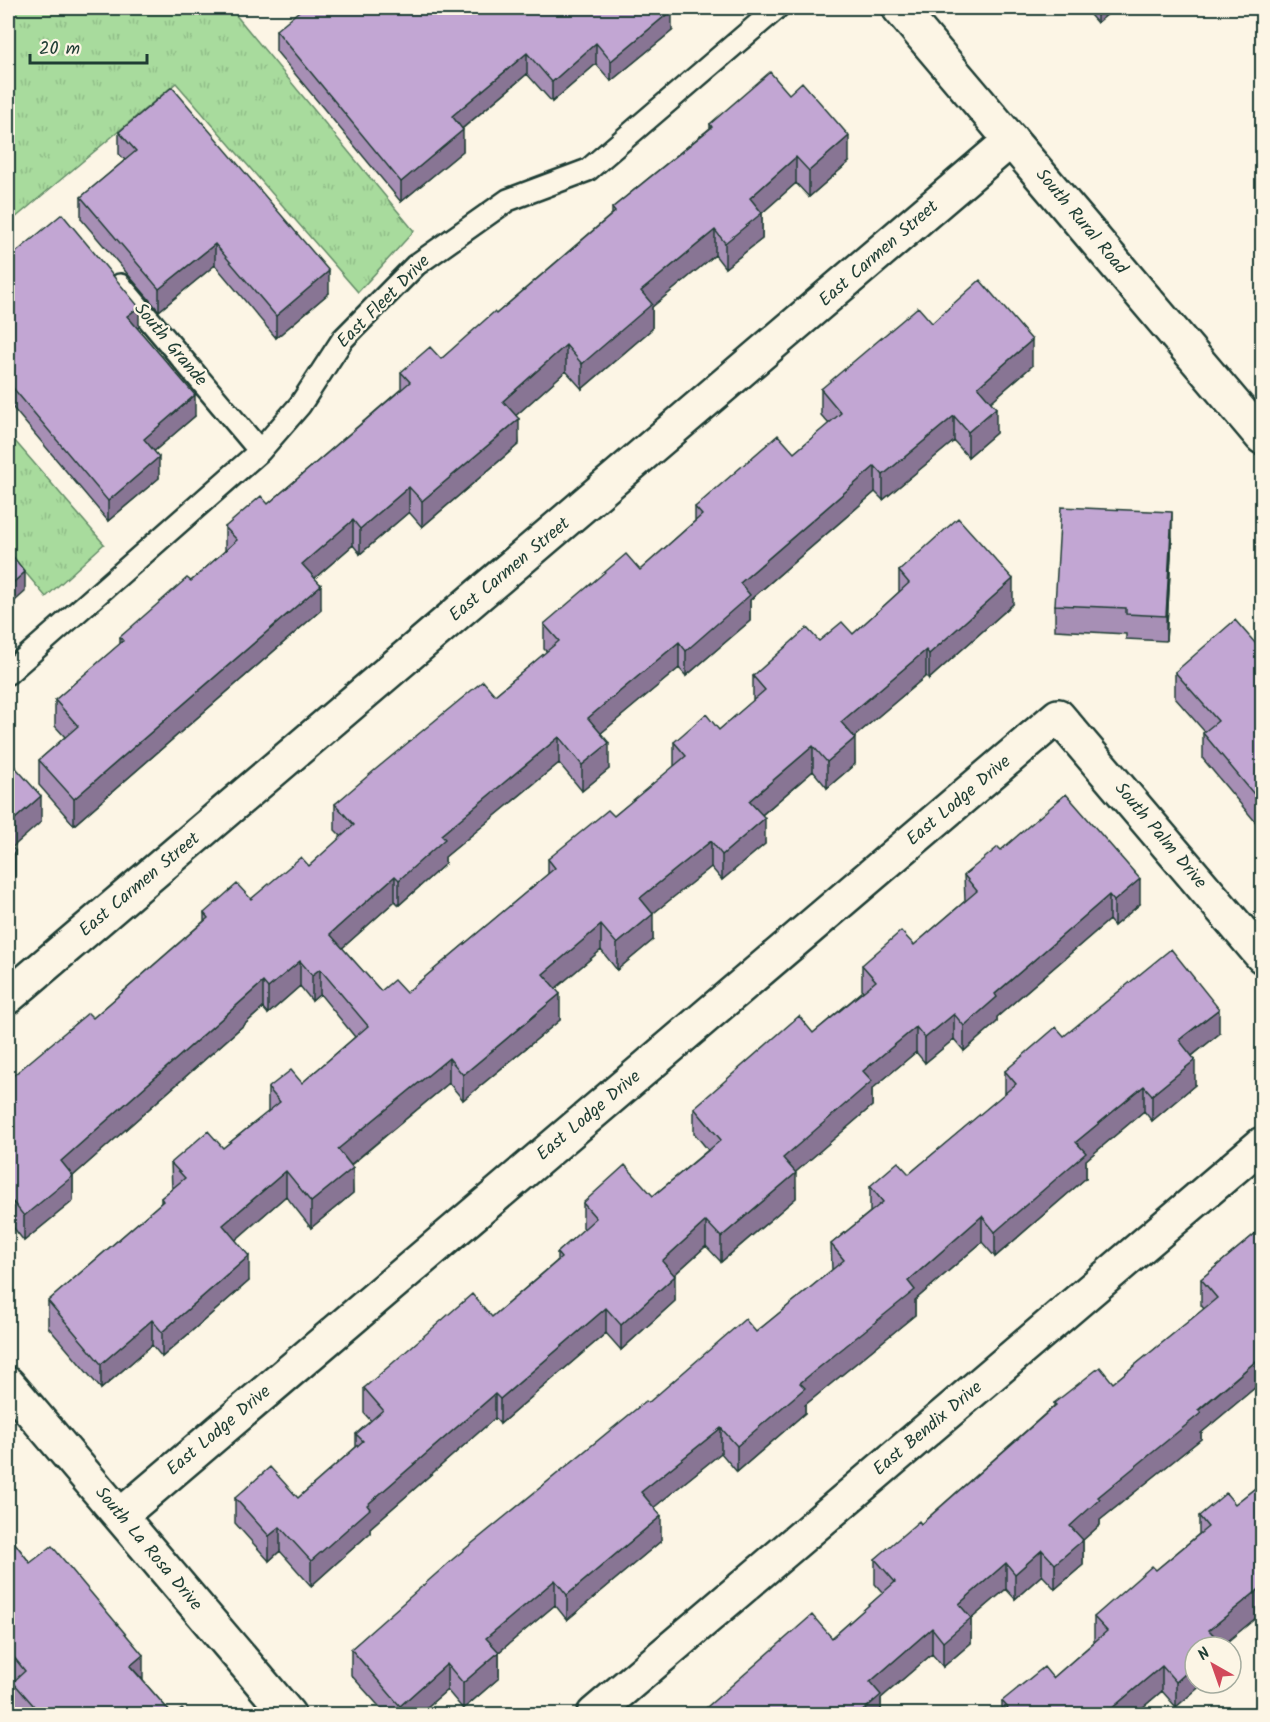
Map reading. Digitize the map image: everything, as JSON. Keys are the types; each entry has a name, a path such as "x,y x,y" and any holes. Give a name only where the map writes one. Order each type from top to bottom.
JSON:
{"street":[{"name":"South Rural Road","path":"899,8 1263,437"},
{"name":"East Carmen Street","path":"8,997 1011,140"},
{"name":"South Palm Drive","path":"1058,716 1263,956"},
{"name":"East Lodge Drive","path":"120,1516 1058,716"},
{"name":"East Bendix Drive","path":"594,1714 1263,1144"},
{"name":"South La Rosa Drive","path":"8,1384 288,1714"}],"lane":[{"name":"East Fleet Drive","path":"8,673 260,451 300,405 343,339 416,266 508,200 588,170 777,8"},
{"name":"South Grande","path":"110,274 260,451"}],"green space":[{"path":"8,8 230,8 414,231 358,292 176,83 8,224"},
{"path":"8,433 104,544 46,597 8,552"}],"building":[{"path":"303,8 669,8 672,10 611,61 596,43 552,82 527,53 452,116 463,130 401,182 276,30"},
{"path":"770,72 789,94 802,82 849,136 809,171 796,157 750,198 762,213 725,243 715,230 641,291 652,304 582,364 566,345 503,401 519,419 422,501 409,487 360,529 353,520 302,564 321,585 74,799 39,760 78,726 55,700 123,641 120,637 187,578 191,581 237,540 225,527 261,496 268,504 410,382 401,372 430,347 441,359 615,212 612,208 712,127 710,124"},
{"path":"172,87 329,271 276,316 215,244 159,289 81,197 136,151 119,132"},
{"path":"62,214 139,307 127,316 195,395 144,439 159,457 108,501 8,382 8,259"},
{"path":"980,280 1032,340 978,387 996,408 968,432 954,416 883,475 875,466 740,583 750,595 686,651 679,642 588,718 609,743 582,765 559,737 441,835 445,839 399,880 395,876 330,934 381,991 394,980 406,993 555,868 548,859 608,810 614,816 686,756 674,742 706,714 719,730 765,690 753,676 807,628 819,641 842,622 853,634 909,583 899,571 958,518 1013,579 929,654 926,650 841,722 855,738 827,762 813,746 749,801 765,818 722,855 711,841 640,898 653,914 617,944 601,925 543,974 560,994 463,1075 449,1058 338,1149 353,1168 311,1202 286,1171 223,1225 249,1256 162,1332 152,1320 101,1364 48,1301 163,1201 161,1198 185,1178 171,1163 208,1131 223,1148 280,1102 268,1088 291,1070 302,1083 368,1026 320,969 312,975 300,961 268,988 263,982 61,1161 73,1176 24,1216 13,1202 8,1206 8,1080 88,1013 93,1018 208,918 204,913 237,884 251,899 301,857 309,866 354,825 335,804 483,681 495,695 559,641 544,624 626,554 640,570 702,515 695,507 778,435 794,453 841,413 821,389 918,307 932,323"},
{"path":"1061,507 1172,512 1166,616 1126,614 1126,608 1055,605"},
{"path":"8,550 25,572 8,587"},
{"path":"1235,620 1256,644 1263,639 1263,805 1203,733 1218,721 1175,672"},
{"path":"8,759 41,796 8,825"},
{"path":"1066,794 1140,879 1114,901 1109,895 995,994 997,997 964,1026 954,1014 925,1038 916,1027 863,1071 872,1081 783,1158 796,1173 721,1237 706,1221 662,1261 675,1276 621,1325 606,1308 500,1399 495,1394 367,1505 370,1509 311,1561 280,1527 269,1536 235,1498 270,1467 298,1498 363,1441 356,1434 383,1410 364,1388 472,1294 492,1317 561,1258 557,1253 596,1218 583,1203 625,1165 653,1196 721,1140 694,1108 799,1016 813,1033 876,981 862,965 901,931 914,945 977,891 964,875 998,847 1001,850"},
{"path":"8,842 15,851 8,857"},
{"path":"1171,949 1219,1009 1179,1040 1195,1060 1152,1095 1144,1086 1076,1142 1086,1153 995,1232 982,1216 908,1281 915,1290 800,1383 805,1388 737,1446 721,1428 641,1492 661,1516 567,1595 555,1580 486,1638 499,1652 463,1683 447,1664 400,1706 351,1649 453,1559 646,1401 648,1403 745,1319 756,1332 844,1260 831,1244 883,1202 870,1186 898,1162 909,1174 1016,1084 1005,1071 1056,1027 1064,1036"},
{"path":"1263,1227 1263,1355 1198,1410 1201,1413 1098,1497 1100,1499 1070,1526 1083,1540 1055,1564 1042,1550 1015,1574 1006,1563 959,1604 971,1618 943,1642 932,1628 870,1682 881,1695 859,1714 699,1714 812,1615 832,1638 895,1582 875,1559 919,1521 921,1524 1056,1405 1054,1403 1100,1367 1113,1383 1217,1298 1201,1279"},
{"path":"1263,1482 1263,1586 1209,1630 1214,1635 1183,1635 1183,1676 1176,1682 1162,1666 1105,1714 1000,1714 1008,1708 1002,1701 1044,1667 1053,1678 1107,1631 1094,1617 1152,1566 1156,1570 1208,1527 1199,1516 1226,1493 1235,1504"},
{"path":"8,1534 30,1563 52,1546 143,1655 130,1666 172,1714 41,1714 13,1682 25,1671 8,1650"},
{"path":"182,1709 187,1714 175,1714"}]}
